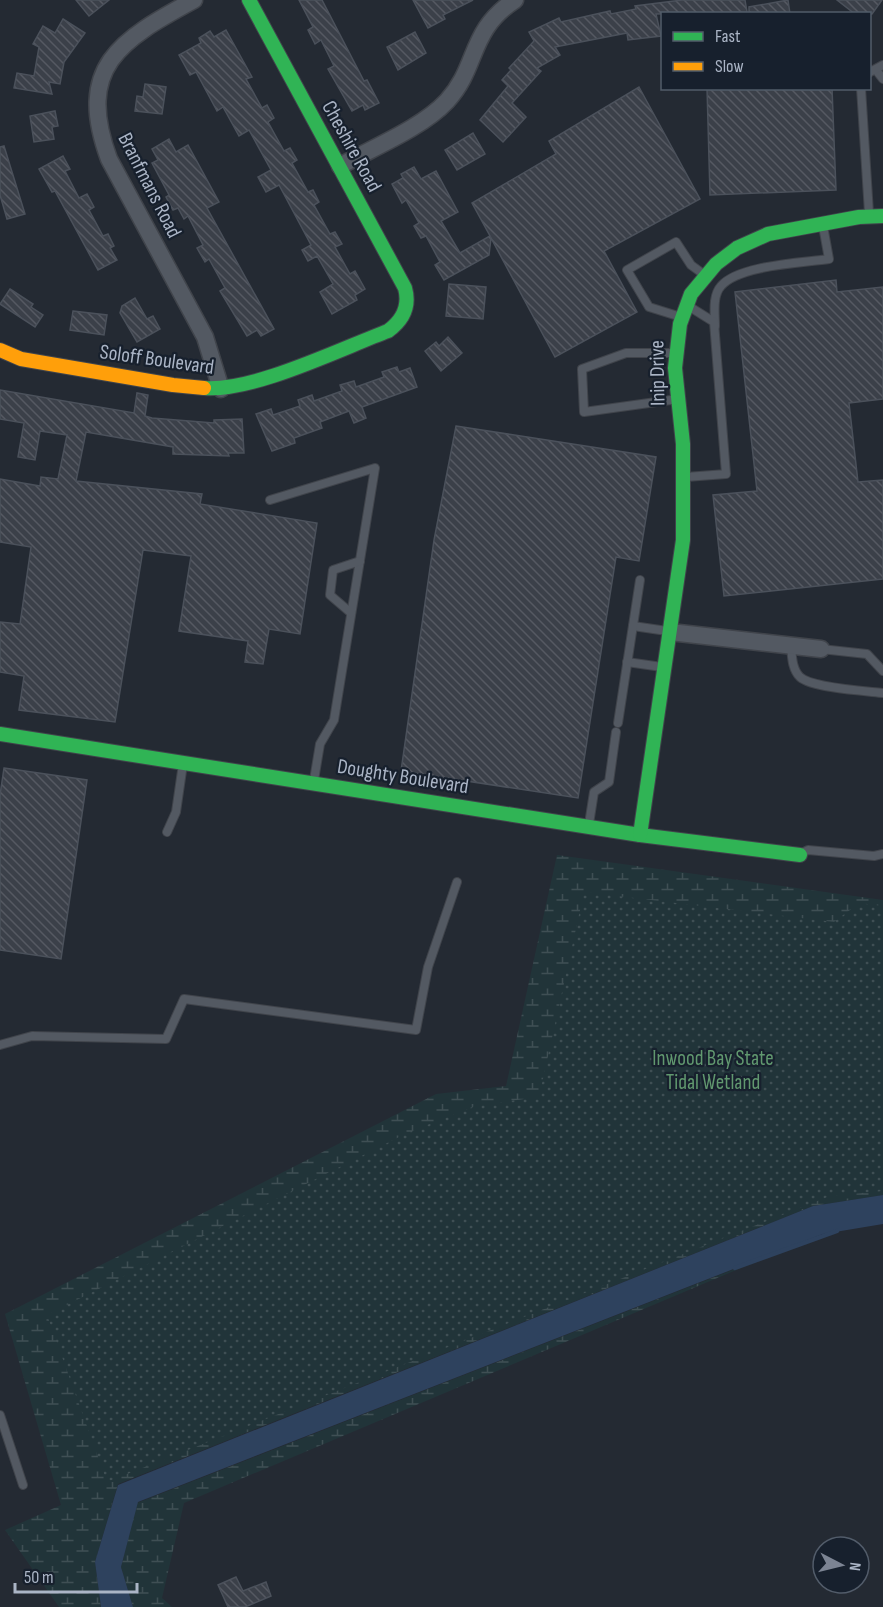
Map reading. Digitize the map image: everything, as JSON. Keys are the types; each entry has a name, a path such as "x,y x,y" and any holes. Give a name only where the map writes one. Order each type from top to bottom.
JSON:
{"street":[{"name":"Branfmans Road","path":"194,0 128,39 112,57 99,84 96,110 99,131 108,159 205,337 221,389"},
{"name":"Cheshire Road","path":"249,0 405,288 408,297 403,315"},
{"path":"340,166 424,120 446,102 461,82 487,24 500,10 515,0"},
{"name":"Inip Drive","path":"640,835 683,540 684,477 675,353 691,294 716,264 750,241 768,234 876,216"},
{"name":"Soloff Boulevard","path":"0,350 21,359 173,385 221,389 255,381 388,331 403,315"},
{"path":"670,632 821,650"},
{"name":"Doughty Boulevard","path":"0,734 640,835 800,855"}],"lane":[{"path":"876,69 883,79"},
{"path":"861,90 876,216"},
{"path":"715,330 716,297 722,285 738,275 829,259 823,224"},
{"path":"684,477 726,474 714,322 685,311 649,307 627,270 676,242 691,265 706,276"},
{"path":"675,353 626,353 582,369 584,412 678,399"},
{"path":"270,500 375,468 334,720 320,744 313,784"},
{"path":"351,613 330,595 333,570 360,561"},
{"path":"589,827 594,792 609,782 640,580"},
{"path":"633,626 670,632"},
{"path":"791,646 794,668 801,679 832,687 883,693"},
{"path":"821,650 867,654 883,671"},
{"path":"627,662 665,668"},
{"path":"167,832 176,812 183,763"},
{"path":"800,855 808,850 874,856 883,854"},
{"path":"0,1045 32,1036 166,1039 184,999 416,1030 428,968 457,882"},
{"path":"0,1415 23,1485"}],"green space":[{"name":"Inwood Bay State Tidal Wetland","path":"557,855 883,900 883,1195 813,1206 118,1484 95,1562 101,1607 59,1607 5,1530 61,1505 5,1314 436,1094 506,1086"},
{"name":"Inwood Bay State Tidal Wetland","path":"584,892 834,922 859,903 883,906 883,1191 830,1196 107,1482 47,1315 407,1133 475,1106 539,1097"},
{"path":"786,1249 184,1503 162,1598 172,1607 133,1607 121,1567 137,1503"}],"water":[{"path":"883,1195 883,1224 823,1234 138,1502 121,1567 133,1607 101,1607 95,1562 118,1485 813,1206"}],"building":[{"path":"76,0 109,0 89,16"},
{"path":"299,0 322,0 364,81 367,80 379,103 365,110 363,105 352,111 328,69 334,66 321,40 315,44 308,30 313,27"},
{"path":"413,0 473,0 443,15 445,19 428,28"},
{"path":"682,0 745,0 747,12 661,12 656,14 661,36 628,40 627,33 555,47 560,55 537,68 541,71 512,103 526,117 503,142 480,120 508,86 502,80 511,70 509,68 534,41 529,32 559,18 561,22 610,11 611,14 636,9 635,6"},
{"path":"788,0 790,12 749,12 749,7"},
{"path":"837,0 882,0 872,14 871,12 852,12"},
{"path":"63,19 85,33 64,62 60,84 49,82 52,94 14,88 17,73 34,76 39,47 33,44 43,26 55,33"},
{"path":"226,30 252,77 246,79 262,108 267,105 274,118 268,122 284,151 290,148 297,160 292,163 308,192 313,190 319,202 314,205 330,234 335,232 342,244 335,247 350,274 355,271 365,289 355,295 357,300 332,314 320,292 333,284 317,256 308,261 302,250 311,245 279,185 266,192 258,177 271,170 249,130 239,136 223,107 217,111 196,72 190,75 179,55 201,43 199,38 210,31 214,37"},
{"path":"415,32 426,53 398,70 387,47"},
{"path":"145,84 166,87 162,114 135,111 137,96 143,97"},
{"path":"639,87 700,199 604,251 637,312 555,357 491,238 489,255 444,280 435,265 440,262 426,236 421,238 414,226 419,223 406,200 402,203 392,184 403,178 401,174 414,167 421,179 436,171 458,212 441,221 460,253 490,236 472,203 556,154 549,141"},
{"path":"707,90 832,90 836,190 710,195"},
{"path":"55,111 58,126 52,127 54,139 34,142 30,116"},
{"path":"473,133 485,154 457,170 445,150"},
{"path":"169,139 176,152 188,145 219,202 207,208 274,329 261,336 257,330 247,336 220,291 225,288 209,259 205,262 197,248 203,245 188,216 184,219 178,208 173,210 166,197 169,195 152,163 158,160 152,149"},
{"path":"4,146 25,214 7,219 0,195 0,147"},
{"path":"63,156 70,169 65,171 79,198 87,194 94,207 89,210 103,236 108,234 114,246 110,248 117,260 98,270 55,191 52,192 39,169"},
{"path":"836,280 837,292 883,287 883,399 849,403 858,482 883,480 883,579 724,596 713,495 757,491 735,292"},
{"path":"449,284 486,287 483,319 446,316"},
{"path":"10,289 33,304 31,307 43,315 35,327 0,304"},
{"path":"135,298 147,319 153,316 160,329 137,342 120,313 122,306"},
{"path":"73,311 107,315 104,335 70,330"},
{"path":"448,337 462,353 441,371 425,351 436,342 439,346"},
{"path":"397,367 399,372 410,368 417,387 362,407 366,418 354,423 349,411 320,422 322,428 294,438 295,443 272,451 256,414 271,409 273,415 300,406 298,400 312,395 314,401 342,391 340,385 354,381 356,387 384,377 382,372"},
{"path":"0,390 134,413 137,393 148,395 145,416 152,418 214,423 214,420 242,419 244,453 228,453 229,456 173,454 173,447 86,432 76,481 202,494 200,504 317,523 300,634 269,629 263,664 245,662 248,641 179,631 191,556 143,550 115,722 19,710 24,676 0,672 0,622 20,624 31,547 0,542 0,479 40,486 41,477 58,479 67,435 40,431 35,460 18,457 24,423 0,419"},
{"path":"456,426 656,457 639,561 616,557 578,798 401,771 434,540"},
{"path":"4,768 87,780 61,959 0,950 0,795"},
{"path":"236,1577 243,1591 266,1582 271,1596 245,1607 228,1607 218,1585"}],"waterway":[{"path":"735,1268 837,1231"}],"traffic: fast":[{"path":"204,388 247,383 271,376 388,331 398,322 407,301 405,288 249,0"},
{"path":"640,835 683,540 683,444 675,368 680,324 691,294 716,264 737,248 768,234 859,217 883,216"},
{"path":"0,734 640,835 800,855"}],"traffic: slow":[{"path":"0,350 21,359 173,385 204,388"}]}
